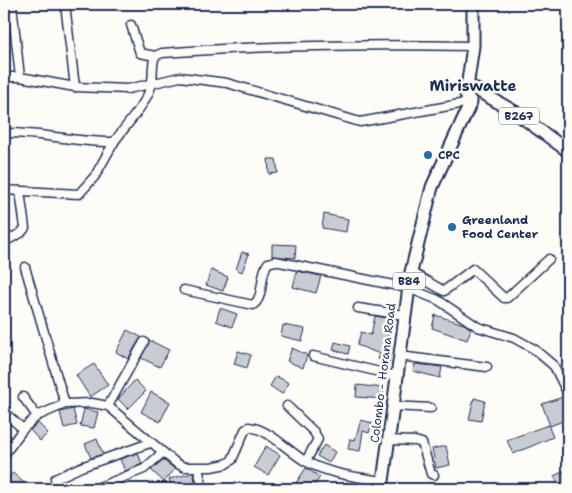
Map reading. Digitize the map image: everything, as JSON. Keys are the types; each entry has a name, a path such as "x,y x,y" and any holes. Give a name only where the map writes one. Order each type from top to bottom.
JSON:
{"main road":[{"path":"471,102 466,95 473,46 473,4"},
{"name":"B267","path":"468,84 515,112 568,151"},
{"name":"Colombo - Horana Road","path":"382,485 411,272 432,187 471,102"}],"street":[{"path":"66,4 75,87"},
{"path":"12,5 20,77"},
{"path":"131,25 140,52 155,56 162,53 236,47 374,44 473,46"},
{"path":"4,190 79,194 95,176 114,142 145,98 151,85 155,56"},
{"path":"4,77 20,77 75,87 128,89 180,77 227,83 360,122 471,102"},
{"path":"4,133 21,132 92,142 114,142"},
{"path":"4,242 21,234 25,228 20,191"},
{"path":"411,272 444,291 473,269 504,298 508,298 549,259"},
{"path":"184,290 253,305 258,300 266,264 275,262 408,288 447,305 478,327 514,338 534,349 554,366 568,394"},
{"path":"25,267 65,404"},
{"path":"358,308 404,315"},
{"path":"108,406 144,342"},
{"path":"313,356 396,376"},
{"path":"399,356 487,367"},
{"path":"23,397 37,416"},
{"path":"4,455 23,429 37,416 65,404 92,403 108,406 176,463 198,468 230,462 245,430 249,427 261,431 306,461 346,476 382,485"},
{"path":"287,406 314,432 318,439 306,461"},
{"path":"392,406 431,408"},
{"path":"4,412 23,429"},
{"path":"388,440 422,443 427,467 434,475"},
{"path":"55,479 81,467 150,443"},
{"path":"94,489 144,469 162,453"},
{"path":"198,468 204,489"}],"building":[{"path":"268,159 276,159 278,173 269,174"},
{"path":"324,214 348,219 346,232 322,228"},
{"path":"272,244 296,245 295,258 272,256"},
{"path":"242,252 249,254 242,272 236,269"},
{"path":"211,270 228,277 223,291 206,285"},
{"path":"297,271 321,276 316,293 293,287"},
{"path":"220,308 237,314 232,327 216,321"},
{"path":"435,315 464,324 471,329 467,340 432,328"},
{"path":"375,316 392,319 387,341 392,342 389,364 378,359 380,354 357,345 361,332 371,335"},
{"path":"283,325 305,329 302,341 281,336"},
{"path":"127,330 141,337 128,359 116,352"},
{"path":"149,340 169,350 160,367 141,358"},
{"path":"335,342 350,346 348,354 333,350"},
{"path":"292,348 307,355 303,368 287,361"},
{"path":"238,351 251,355 247,368 234,364"},
{"path":"94,364 108,385 90,397 76,375"},
{"path":"415,364 442,367 440,378 413,371"},
{"path":"276,376 289,383 282,394 270,386"},
{"path":"135,380 146,391 128,409 118,399"},
{"path":"357,385 384,388 383,399 356,397"},
{"path":"151,392 170,402 160,422 141,412"},
{"path":"563,397 568,405 568,419 550,426 542,404"},
{"path":"474,398 485,401 481,421 469,419"},
{"path":"73,409 77,425 64,428 60,412"},
{"path":"84,409 98,412 94,428 80,426"},
{"path":"361,420 372,423 369,433 363,431 360,451 348,449 350,439 355,440"},
{"path":"38,423 48,433 40,441 30,430"},
{"path":"548,425 553,437 513,454 507,440"},
{"path":"97,439 103,454 91,458 85,444"},
{"path":"324,445 335,452 329,463 317,456"},
{"path":"266,446 280,455 268,475 254,467"},
{"path":"446,446 450,465 436,468 432,449"},
{"path":"138,453 142,464 125,471 120,459"},
{"path":"163,460 175,469 164,482 151,470"},
{"path":"306,468 320,477 312,489 292,489"},
{"path":"566,470 568,481 559,486 554,476"},
{"path":"13,473 25,484 21,489 4,489 4,482"},
{"path":"193,473 197,488 172,489 169,479"}],"place":[{"name":"CPC","path":"428,155"},
{"name":"Greenland Food Center","path":"452,227"}],"district":[{"name":"Miriswatte","path":"473,86"}]}
